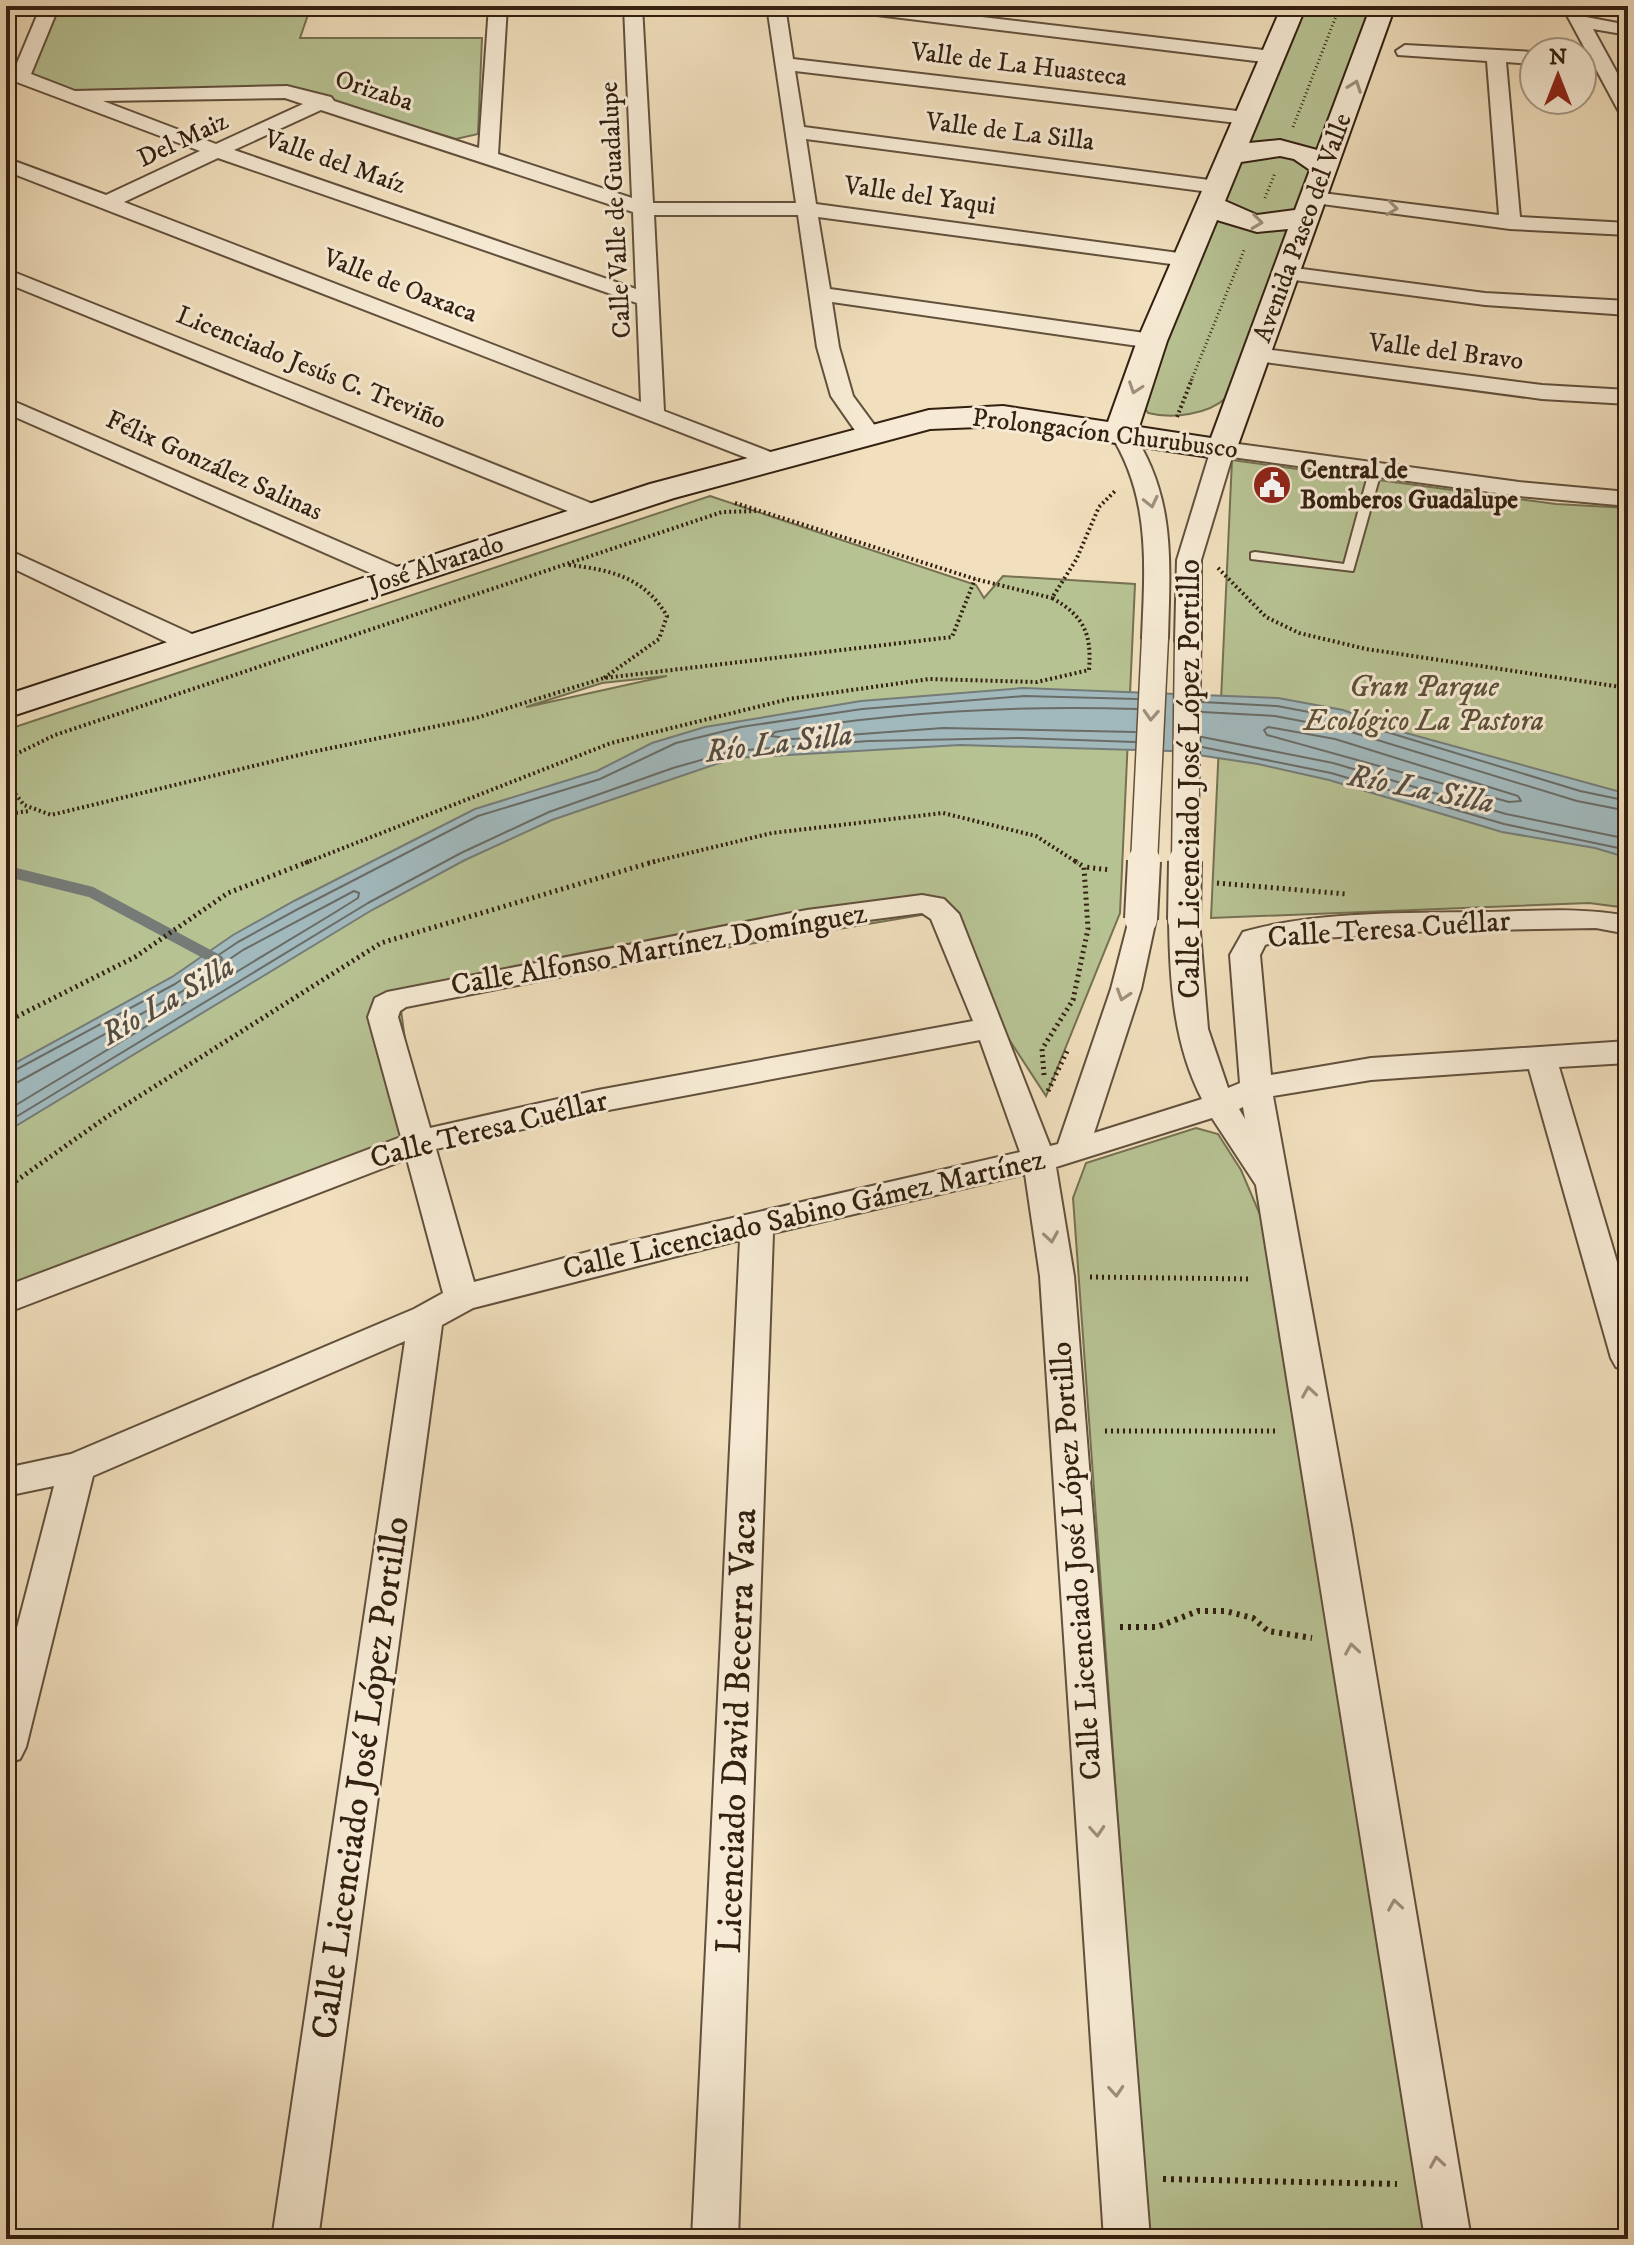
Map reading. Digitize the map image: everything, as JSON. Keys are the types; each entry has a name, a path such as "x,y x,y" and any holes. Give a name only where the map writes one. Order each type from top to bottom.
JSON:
{"street":[{"path":"14,74 50,6"},
{"path":"488,156 498,6"},
{"name":"Calle Valle de Guadalupe","path":"633,6 653,412"},
{"path":"776,6 828,347 842,396 869,434"},
{"path":"844,6 1272,57"},
{"path":"1121,432 1152,341 1294,6"},
{"name":"Avenida Paseo del Valle","path":"1223,449 1383,6"},
{"path":"1575,14 1628,30"},
{"path":"1575,14 1582,36"},
{"path":"1405,51 1518,58"},
{"path":"1496,57 1510,223"},
{"name":"Valle de La Huasteca","path":"785,64 1246,118"},
{"path":"1598,68 1622,91 1628,110"},
{"name":"Valle del Maíz","path":"14,74 220,152 648,300"},
{"name":"Orizaba","path":"76,96 272,90 324,101 645,209"},
{"name":"Del Maiz","path":"106,203 324,101"},
{"name":"Valle de La Silla","path":"795,132 1214,195"},
{"path":"1230,157 1260,148 1285,149 1313,156 1325,168"},
{"name":"Valle de Oaxaca","path":"6,164 773,461"},
{"path":"1214,195 1232,218 1254,223 1288,223 1311,206 1510,223 1628,229"},
{"name":"Valle del Yaqui","path":"645,209 807,209 1186,260"},
{"path":"1287,273 1485,299 1628,308"},
{"name":"Licenciado Jesús C. Treviño","path":"6,275 594,513"},
{"path":"820,294 1152,341"},
{"name":"Valle del Bravo","path":"1257,355 1542,392 1628,397"},
{"name":"Félix González Salinas","path":"6,405 400,577"},
{"name":"Prolongacíon Churubusco","path":"869,434 974,415 1121,432 1519,489 1628,499"},
{"name":"Calle Licenciado José López Portillo","path":"1055,1156 1101,1056 1126,989 1141,919 1158,553 1154,514 1139,458 1121,432"},
{"name":"José Alvarado","path":"6,707 594,513 869,434"},
{"name":"Calle Licenciado José López Portillo","path":"1223,449 1191,550 1184,920 1191,1030 1218,1105 1275,1187"},
{"path":"6,556 194,645"},
{"name":"Calle Alfonso Martínez Domínguez","path":"419,1142 383,1017 386,1005 398,999 482,980 807,919 904,906 934,906"},
{"name":"Calle Licenciado José López Portillo","path":"934,906 944,914 991,1028 1055,1156 1057,1276 1127,2239"},
{"name":"Calle Teresa Cuéllar","path":"1256,1089 1245,955 1253,939 1265,934 1429,922 1596,919 1628,925"},
{"name":"Calle Teresa Cuéllar","path":"6,1300 419,1142 598,1101 991,1028"},
{"name":"Calle Licenciado Sabino Gámez Martínez","path":"6,1482 77,1467 426,1318 462,1298 610,1258 901,1194 1055,1156 1218,1105 1256,1089 1371,1069 1628,1052"},
{"path":"1541,1058 1628,1358"},
{"name":"Calle Licenciado José López Portillo","path":"1256,1089 1316,1431 1448,2239"},
{"path":"419,1142 462,1298"},
{"name":"Licenciado David Becerra Vaca","path":"715,2239 757,1224"},
{"name":"Calle Licenciado José López Portillo","path":"295,2239 426,1318"},
{"path":"6,1747 77,1467"}],"lane":[{"path":"1255,556 1349,568 1376,468"}],"path":[{"path":"1052,598 1076,560 1099,507 1126,481"},
{"path":"6,1022 135,957 228,893 611,743 789,699 929,679 1037,682 1089,670 1093,642 1080,613 1052,598 975,579 723,499"},
{"path":"6,759 55,735 722,512 763,511"},
{"path":"565,565 630,577 657,595 667,616 659,639 604,678"},
{"path":"1215,565 1266,617 1299,633 1366,649 1628,688"},
{"path":"6,814 30,811 51,815 307,753 476,718 604,678 952,637 975,579"},
{"path":"6,782 20,805 30,811"},
{"path":"6,1188 108,1116 381,943 610,872 772,833 943,813 1036,836 1084,867"},
{"path":"1057,1276 1255,1279"},
{"path":"1068,1431 1316,1431"},
{"path":"1083,1627 1157,1627 1198,1611 1225,1611 1253,1618 1268,1631 1294,1638 1350,1638"},
{"path":"1122,2177 1441,2185"}],"green space":[{"path":"59,6 311,6 300,38 482,38 478,134 456,139 288,89 65,90 29,75"},
{"path":"1306,6 1372,6 1227,397 1200,412 1168,416 1148,413 1141,401"},
{"name":"Gran Parque Ecológico La Pastora","path":"1232,460 1556,504 1628,508 1628,908 1589,903 1211,918"},
{"path":"710,496 976,585 984,598 1003,576 1135,584 1120,913 1046,1096 927,914 400,1003 419,1142 6,1303 6,730","holes":["667,676 526,707 602,683"]},
{"path":"1196,1128 1218,1134 1241,1170 1264,1224 1428,2239 1148,2239 1073,1198 1086,1163"}],"water":[{"name":"Río La Silla","path":"1023,688 1278,698 1343,710 1406,733 1628,794 1628,858 1595,848 1502,832 1329,780 1258,764 1171,751 960,745 734,758 552,820 465,860 372,910 6,1132 6,1068 172,977 233,935 294,901 475,809 597,771 652,743 705,727 861,701"}],"waterway":[{"name":"Río La Silla","path":"6,871 91,892 218,960"}],"place":[{"name":"Central de Bomberos Guadalupe","path":"1272,485"}]}
